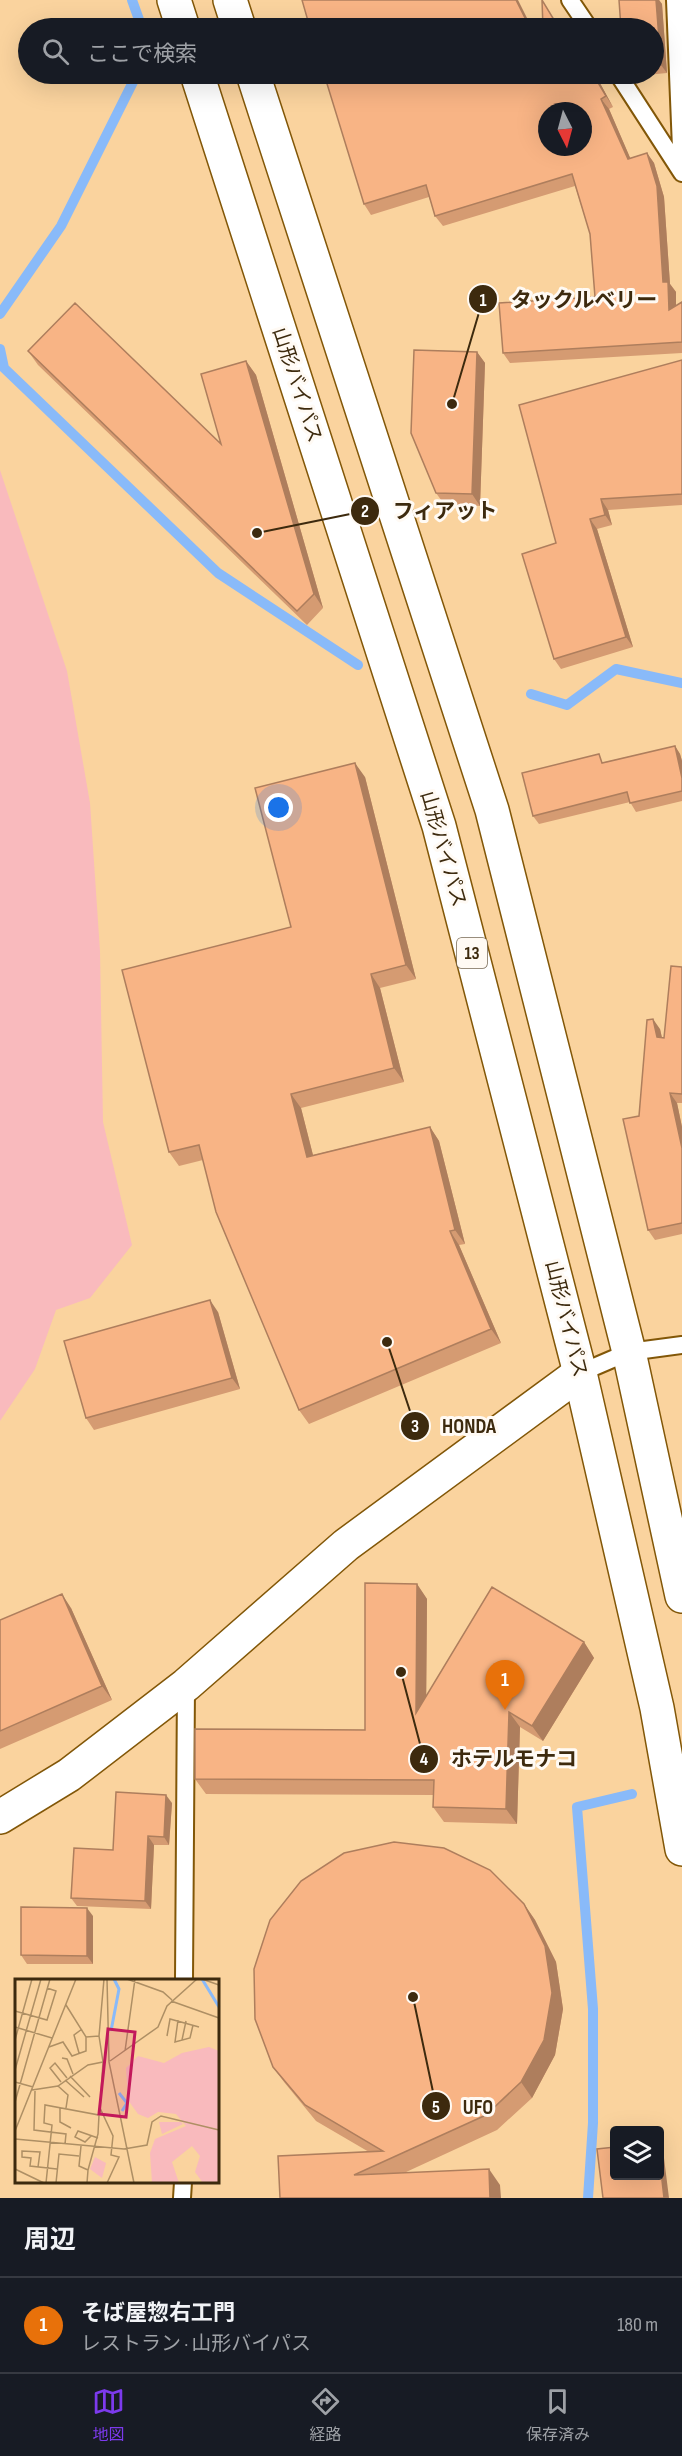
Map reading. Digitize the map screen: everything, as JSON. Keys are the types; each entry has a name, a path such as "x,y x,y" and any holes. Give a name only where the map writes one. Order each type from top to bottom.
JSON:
{"main road":[{"path":"174,0 180,18"},
{"path":"230,0 236,18"},
{"name":"山形バイパス","path":"200,84 439,826 580,1373 657,1708 682,1849"},
{"path":"257,84 492,810 629,1352 682,1596"},
{"path":"0,1817 69,1775 186,1685 346,1545 580,1373"}],"lane":[{"path":"570,0 583,18"},
{"path":"678,12 682,173"},
{"path":"624,84 682,173"},
{"path":"580,1373 629,1352 682,1345"},
{"path":"184,1979 186,1685"},
{"path":"182,2198 183,2183"}],"shaded area":[{"path":"0,470 67,671 90,803 100,951 103,1122 132,1245 90,1298 56,1310 35,1369 0,1421"}],"building":[{"path":"302,0 516,0 525,18 307,18"},
{"path":"542,0 553,18 543,18"},
{"path":"619,0 656,0 657,18 620,18"},
{"path":"327,84 599,84 606,96 601,99 628,159 647,153 657,186 663,282 668,282 669,310 682,302 682,342 503,353 499,303 595,297 590,234 572,174 435,216 426,185 364,204"},
{"path":"75,303 221,444 201,374 246,361 314,594 297,611 28,351"},
{"path":"414,350 477,352 472,494 436,493 411,433"},
{"path":"682,360 682,494 601,499 605,515 590,519 626,637 554,659 522,554 556,543 519,405"},
{"path":"675,746 682,778 682,791 630,803 627,792 533,816 522,773 599,754 602,763"},
{"path":"355,763 406,965 371,974 394,1068 291,1094 307,1157 430,1127 455,1230 450,1231 491,1329 299,1410 216,1212 199,1145 169,1152 122,970 291,927 255,788"},
{"path":"671,966 682,967 682,1094 670,1093 682,1148 682,1223 648,1230 623,1119 639,1116 647,1020 653,1019 657,1037 664,1038"},
{"path":"210,1300 232,1378 86,1418 64,1341"},
{"path":"365,1583 417,1584 416,1713 492,1587 584,1642 532,1726 509,1712 506,1809 433,1807 434,1780 195,1779 195,1729 365,1730"},
{"path":"62,1594 102,1686 0,1731 0,1620"},
{"path":"116,1792 166,1795 164,1837 148,1836 145,1901 71,1898 74,1848 113,1850"},
{"path":"394,1842 444,1848 490,1870 524,1904 545,1946 552,1993 544,2040 521,2082 486,2115 354,2175 489,2169 490,2198 280,2198 278,2156 383,2151 305,2105 273,2067 255,2019 254,1969 270,1920 301,1881 344,1853"},
{"path":"21,1907 87,1908 87,1956 21,1955"},
{"path":"610,2148 610,2180 662,2180 664,2198 603,2198 597,2149"}],"waterway":[{"path":"132,0 138,18"},
{"path":"0,314 61,226 132,84"},
{"path":"0,349 4,368 218,573 358,665"},
{"path":"531,694 567,705 616,669 682,683"},
{"path":"588,2198 593,2123 593,2009 577,1807 632,1794"}],"place":[{"name":"タックルベリー","path":"452,404"},
{"name":"フィアット","path":"257,533"},
{"name":"HONDA","path":"387,1342"},
{"name":"ホテルモナコ","path":"401,1672"},
{"name":"そば屋惣右工門","path":"505,1710"},
{"name":"UFO","path":"413,1997"}]}
